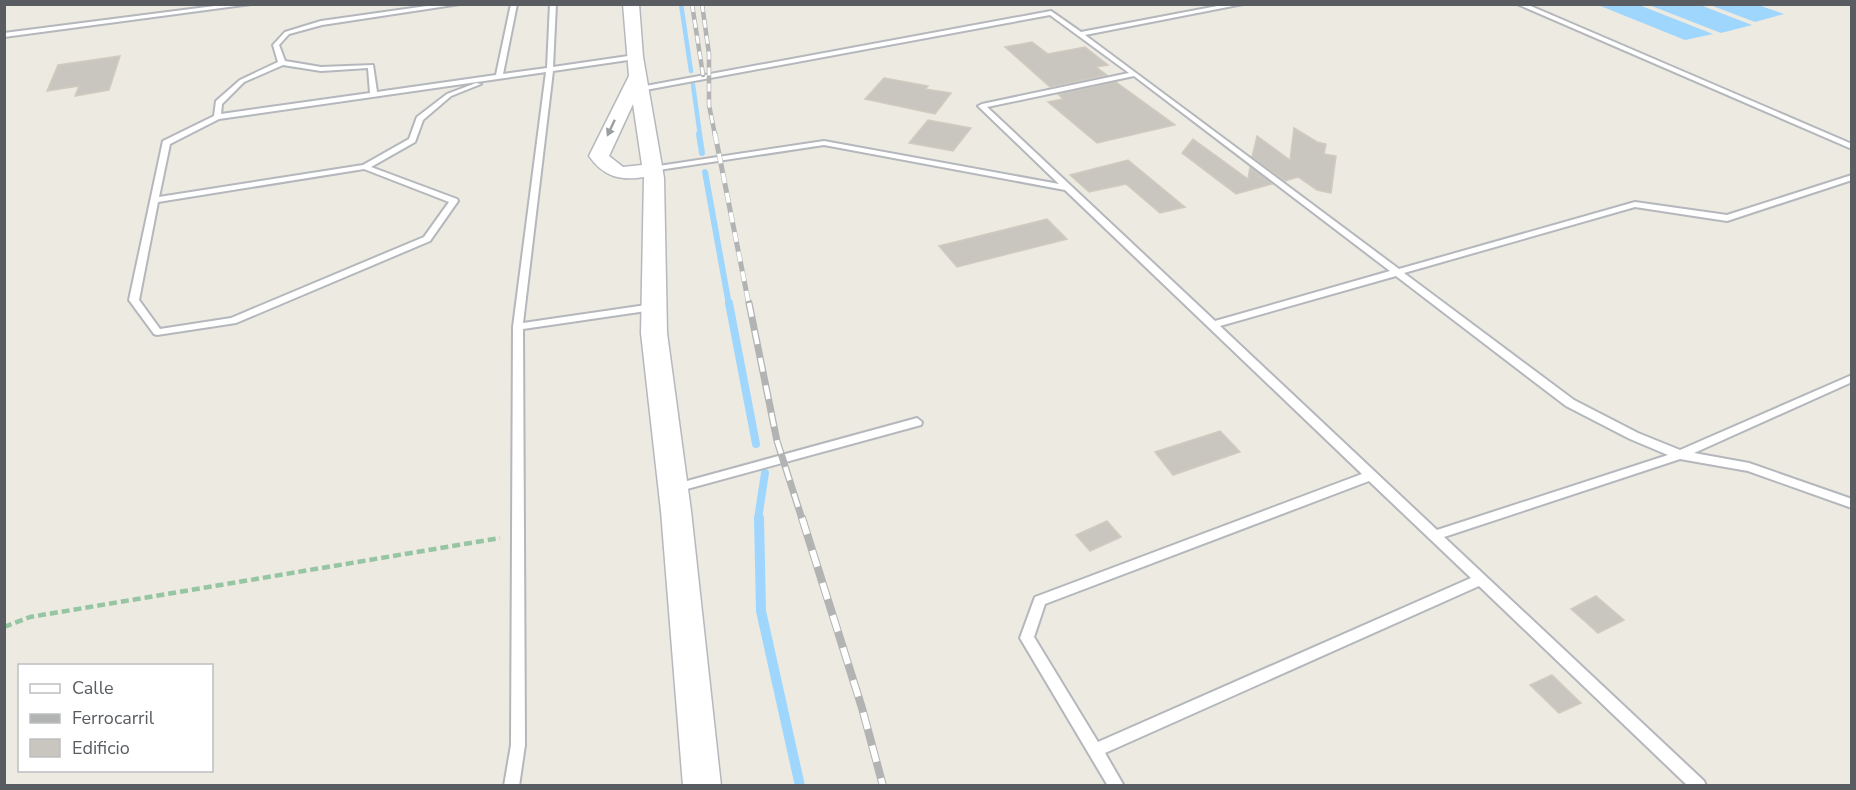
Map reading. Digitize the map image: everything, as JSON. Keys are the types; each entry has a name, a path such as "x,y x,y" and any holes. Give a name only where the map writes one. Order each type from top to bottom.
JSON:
{"main road":[{"path":"631,4 638,74 652,169 654,333 673,489 702,786"},
{"path":"638,74 599,156 607,168 624,174 652,169"}],"lane":[{"path":"4,35 248,4"},
{"path":"282,63 276,45 287,33 321,23 457,4"},
{"path":"499,77 514,4"},
{"path":"511,786 518,745 519,327 550,69 553,4"},
{"path":"1080,34 1240,4"},
{"path":"1520,4 1851,147"},
{"path":"365,167 454,201 427,238 234,321 157,332 134,300 166,143 217,117 550,69 638,74 1051,13 1570,403 1634,436 1680,454 1749,467 1851,504"},
{"path":"217,117 219,103 242,81 282,63 321,69 371,66 374,95"},
{"path":"1136,75 982,106 1699,786"},
{"path":"154,200 365,167 412,140 420,119 449,95 499,77"},
{"path":"652,169 824,144 1069,188"},
{"path":"1214,325 1635,204 1727,218 1851,177"},
{"path":"519,327 653,307"},
{"path":"1435,535 1680,454 1851,378"},
{"path":"673,489 917,422"},
{"path":"1117,786 1027,638 1040,601 1372,476"},
{"path":"1095,750 1481,579"}],"path":[{"path":"4,627 30,617 518,535"}],"water":[{"path":"1598,5 1639,5 1713,34 1685,40"},
{"path":"1649,5 1700,5 1752,25 1721,33"},
{"path":"1710,5 1758,5 1784,14 1755,22"}],"building":[{"path":"1032,42 1048,54 1085,47 1108,65 1096,67 1107,75 1050,87 1005,47"},
{"path":"120,56 109,90 75,96 79,86 47,91 58,65"},
{"path":"884,78 928,86 925,89 951,93 935,114 865,99"},
{"path":"1116,82 1175,125 1097,143 1048,102 1063,99 1058,94"},
{"path":"928,120 971,128 953,151 909,143"},
{"path":"1294,128 1317,142 1326,144 1324,154 1336,156 1331,193 1317,190 1298,177 1285,181 1252,157 1257,136 1290,160"},
{"path":"1193,139 1248,179 1250,167 1272,184 1236,194 1182,153"},
{"path":"1128,160 1185,207 1160,213 1126,184 1089,192 1070,175"},
{"path":"1047,219 1067,239 957,267 939,246"},
{"path":"1220,431 1240,452 1173,475 1155,452"},
{"path":"1107,521 1121,537 1090,551 1076,535"},
{"path":"1596,596 1624,620 1598,633 1571,609"},
{"path":"1552,675 1581,703 1559,713 1530,685"}],"waterway":[{"path":"681,4 691,71"},
{"path":"693,85 700,135"},
{"path":"699,134 702,153"},
{"path":"705,172 729,305"},
{"path":"729,303 756,444"},
{"path":"758,519 765,473"},
{"path":"759,518 761,611 800,786"}],"railway":[{"path":"692,4 703,75"},
{"path":"702,4 709,54 709,105 715,135"},
{"path":"715,134 749,305"},
{"path":"749,303 777,441 802,519"},
{"path":"802,518 862,708 883,786"}]}
